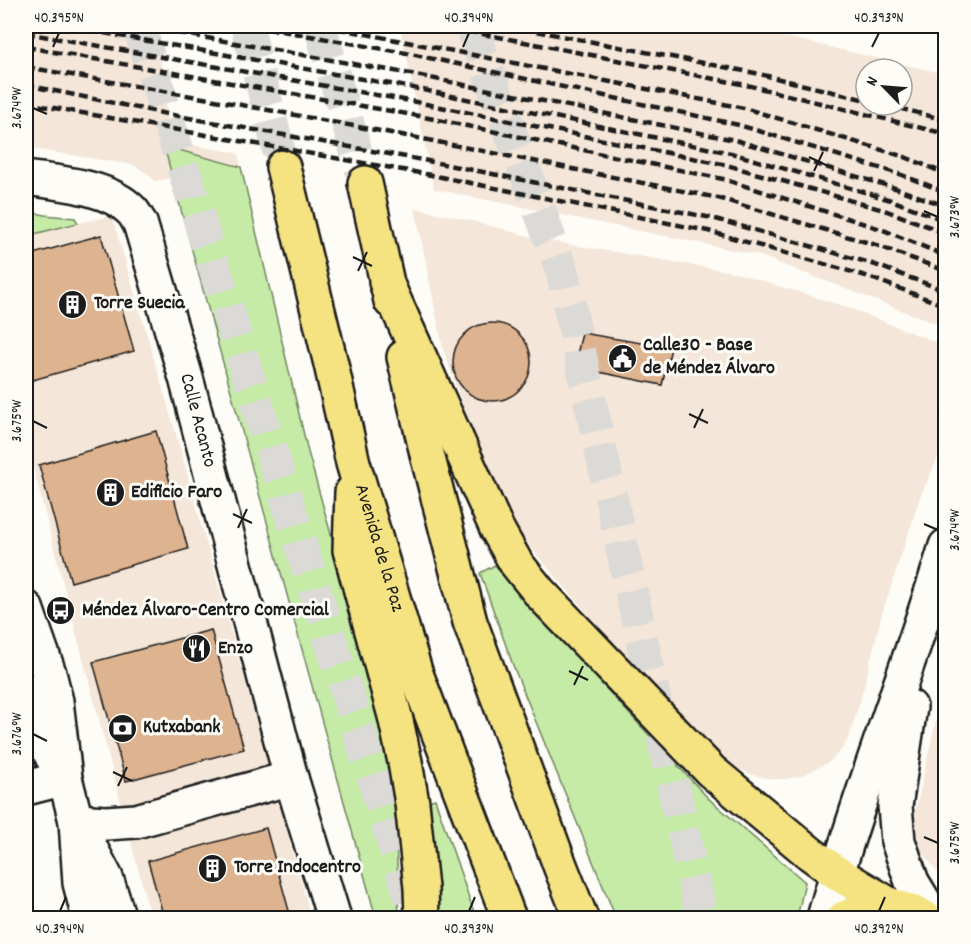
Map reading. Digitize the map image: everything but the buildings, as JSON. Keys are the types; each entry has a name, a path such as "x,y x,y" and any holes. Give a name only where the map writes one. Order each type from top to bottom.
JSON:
{"main road":[{"name":"Avenida de la Paz","path":"283,167 331,363 352,463 415,671 509,918"},
{"path":"365,183 428,458 470,622 581,918"},
{"path":"386,282 497,529 516,563 540,593 711,771 837,873 890,905 925,918"},
{"path":"352,463 350,550 395,716 405,762 414,813 422,888 422,918"},
{"path":"844,918 868,908 890,905"}],"street":[{"name":"Calle Acanto","path":"26,178 85,188 105,195 122,203 140,223 186,378 291,778 334,918"},
{"path":"824,918 945,546"},
{"path":"26,608 49,673 56,701 65,778 76,821 80,883 89,918"},
{"path":"922,622 895,806 898,841 912,882 937,918"},
{"path":"26,690 36,723 65,778"},
{"path":"26,788 65,778"},
{"path":"76,821 106,823 136,821 291,778"},
{"path":"76,821 106,878 119,918"}],"shaded area":[{"path":"26,26 157,26 170,141 238,153 241,167 165,146 172,178 155,181 134,165 26,148"},
{"path":"400,26 739,26 872,57 854,57 854,117 914,117 914,67 945,74 945,327 758,255 434,189"},
{"path":"415,208 543,240 733,272 844,306 945,346 945,403 939,415 945,418 945,442 920,497 881,617 850,734 843,748 829,762 801,776 786,779 753,775 739,769 723,757 635,668 523,539 479,451 443,349"},
{"path":"112,216 176,434 311,918 151,918 26,441 26,236"},
{"path":"945,681 945,882 920,849 914,817"}],"green space":[{"path":"164,146 241,167 308,452 393,757 399,918 376,918"},
{"path":"26,211 75,218 78,223 26,236"},
{"path":"495,565 708,798 805,882 795,918 616,918 514,668 480,573"},
{"path":"435,799 476,918 440,918 423,803"}],"tunnel":[{"path":"139,26 416,915"},
{"path":"247,26 283,167"},
{"path":"320,26 365,183"},
{"path":"471,26 562,271 702,918"}],"railway":[{"path":"64,26 413,88 731,153 891,200 946,221"},
{"path":"139,26 411,74 735,140 895,188 946,206"},
{"path":"254,26 406,53 739,125 899,174 946,192"},
{"path":"325,26 744,108 905,157 946,174"},
{"path":"442,26 751,86 946,134"},
{"path":"510,26 755,73 854,97"},
{"path":"26,33 416,102 727,165 887,211 946,233"},
{"path":"26,47 419,116 723,179 881,229 946,256"},
{"path":"26,67 423,139 718,198 876,245 946,271"},
{"path":"26,85 167,114 428,161 712,218 870,263 946,291"},
{"path":"26,103 431,175 708,231 866,276 946,306"},
{"path":"914,112 946,120"}],"place":[{"name":"Torre Suecia","path":"73,304"},
{"name":"Calle30 - Base de Méndez Álvaro","path":"622,358"},
{"name":"Edificio Faro","path":"110,493"},
{"name":"Méndez Álvaro-Centro Comercial","path":"61,611"},
{"name":"Enzo","path":"197,649"},
{"name":"Kutxabank","path":"122,728"},
{"name":"Torre Indocentro","path":"213,868"}]}
